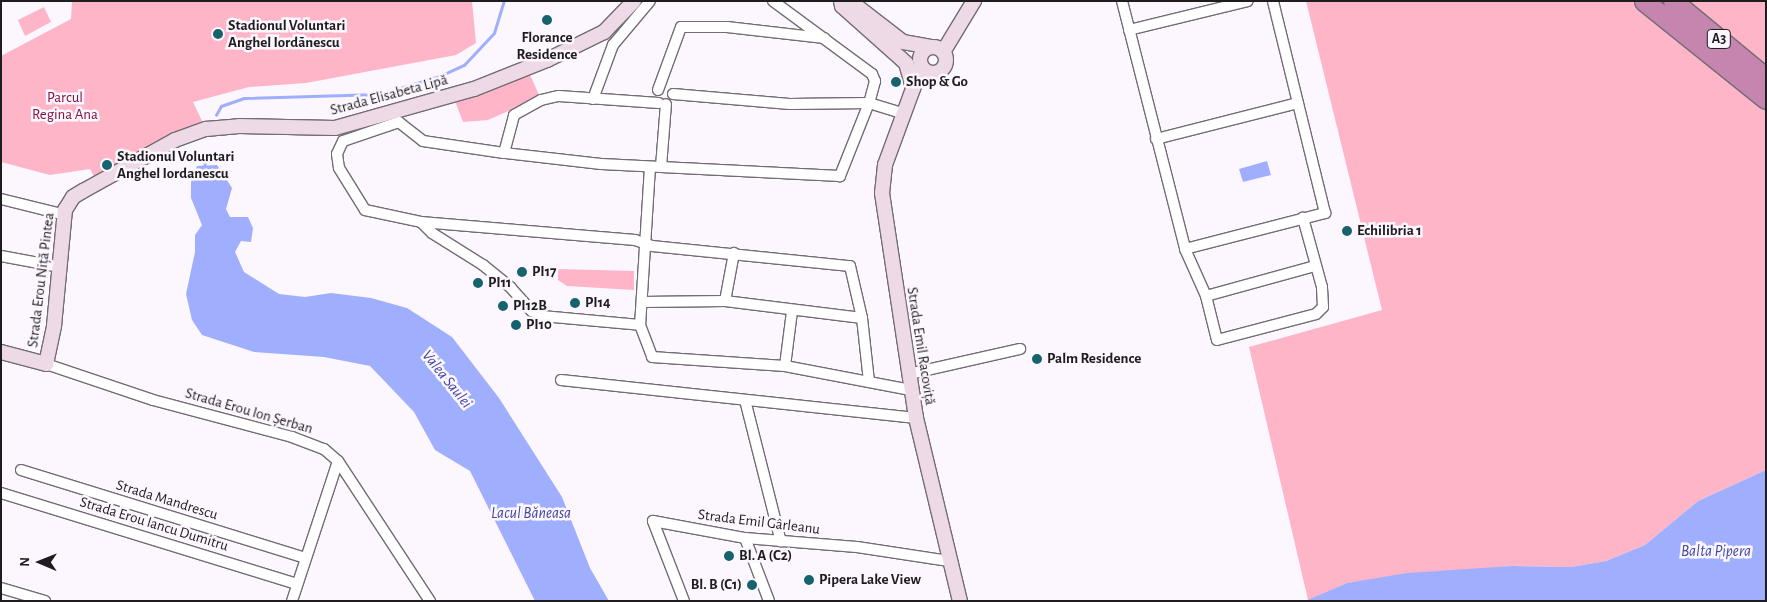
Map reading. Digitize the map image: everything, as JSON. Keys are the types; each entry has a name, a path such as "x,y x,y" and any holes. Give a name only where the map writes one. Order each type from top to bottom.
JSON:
{"highway":[{"path":"1635,1 1681,30"},
{"name":"A3","path":"1644,1 1766,99"},
{"name":"A3","path":"1673,1 1766,78"},
{"path":"1691,1 1766,66"}],"street":[{"name":"Strada Elisabeta Lipă","path":"83,191 175,140 206,129 239,126 335,128 474,88 547,60 604,32 634,1"},
{"path":"593,99 614,45 650,1"},
{"path":"773,1 872,74 875,81 869,103 840,176 650,167 504,153 423,141 411,128 399,122 342,141 337,154 339,168 359,204 370,211 421,222 645,243 850,266 862,318 869,381"},
{"path":"842,1 923,67"},
{"path":"842,1 842,6 906,63 913,93"},
{"path":"850,1 903,42 935,49"},
{"name":"Strada Emil Racoviță","path":"935,49 966,1"},
{"name":"Strada Emil Racoviță","path":"960,601 916,418 882,184 887,158 923,67 922,52 935,49 974,1"},
{"path":"1122,1 1185,249 1206,296 1218,340 1316,314 1322,307 1322,287 1303,218"},
{"path":"1129,30 1248,1"},
{"path":"1185,249 1325,213 1273,1"},
{"path":"663,103 656,98 681,27 727,27 825,38"},
{"name":"Strada Emil Racoviță","path":"923,67 944,68 946,60 935,49"},
{"path":"658,90 668,87 673,94 761,103 869,103 905,114"},
{"path":"504,153 510,124 520,110 559,96 663,103 671,102 673,94"},
{"path":"661,167 663,103"},
{"path":"1156,139 1298,103"},
{"path":"650,167 640,325 652,357 785,366 911,390"},
{"name":"Strada Erou Niță Pintea","path":"1,352 46,364 54,326 65,215 69,202 83,191"},
{"path":"1,199 65,215"},
{"path":"421,222 483,265 511,288 532,311 542,316 640,325"},
{"path":"725,301 734,253"},
{"path":"1,256 60,268"},
{"path":"1206,296 1315,266"},
{"path":"642,302 725,301 792,311 862,318"},
{"path":"785,366 792,311"},
{"path":"909,374 1020,349"},
{"name":"Strada Erou Ion Șerban","path":"46,364 153,400 292,437 324,449 338,461 430,601"},
{"path":"560,380 916,418"},
{"path":"745,400 781,542"},
{"path":"292,601 338,461"},
{"name":"Strada Mandrescu","path":"21,470 305,558"},
{"name":"Strada Erou Iancu Dumitru","path":"1,493 297,584"},
{"name":"Strada Emil Gârleanu","path":"684,601 652,522 676,523 700,532 744,538 857,547 949,561"},
{"path":"744,538 769,601"},
{"path":"1,588 45,601"}],"green space":[{"name":"Parcul Regina Ana","path":"72,1 472,1 476,43 456,55 306,83 249,87 193,102 202,121 97,182 90,169 50,175 1,162 1,56 71,19"},
{"path":"1306,1 1766,1 1766,470 1698,501 1645,545 1606,561 1571,567 1512,566 1347,583 1308,600 1249,347 1382,310"},
{"path":"44,7 51,22 25,36 18,20"},
{"path":"530,75 540,97 488,120 463,122 455,101"},
{"path":"558,269 634,271 634,290 567,286 558,280"}],"water":[{"path":"1267,161 1271,175 1243,182 1239,169"},
{"name":"Lacul Băneasa","path":"217,165 232,188 226,209 230,217 248,217 253,228 251,242 241,241 235,252 244,272 279,294 305,297 331,293 371,298 407,308 452,337 499,398 562,497 590,568 609,601 535,601 470,471 435,450 414,412 370,366 324,357 254,352 202,335 192,320 186,294 195,252 195,235 202,225 191,198 191,182 197,166"},
{"name":"Balta Pipera","path":"1766,470 1766,601 1305,601 1347,583 1407,573 1512,566 1571,567 1606,561 1645,545 1698,501"}],"waterway":[{"name":"Valea Saulei","path":"216,115 221,106 244,98 380,94 440,76 464,65 494,33 504,1"},
{"name":"Valea Saulei","path":"205,155 205,166"}],"place":[{"name":"Florance Residence","path":"547,20"},
{"name":"Stadionul Voluntari Anghel Iordănescu","path":"218,34"},
{"name":"Shop & Go","path":"896,82"},
{"name":"Stadionul Voluntari Anghel Iordanescu","path":"107,165"},
{"name":"Echilibria 1","path":"1347,231"},
{"name":"PI17","path":"522,272"},
{"name":"PI11","path":"478,283"},
{"name":"PI14","path":"575,303"},
{"name":"PI12B","path":"503,306"},
{"name":"PI10","path":"516,325"},
{"name":"Palm Residence","path":"1037,359"},
{"name":"Bl. A (C2)","path":"729,556"},
{"name":"Pipera Lake View","path":"809,580"},
{"name":"Bl. B (C1)","path":"752,585"}]}
